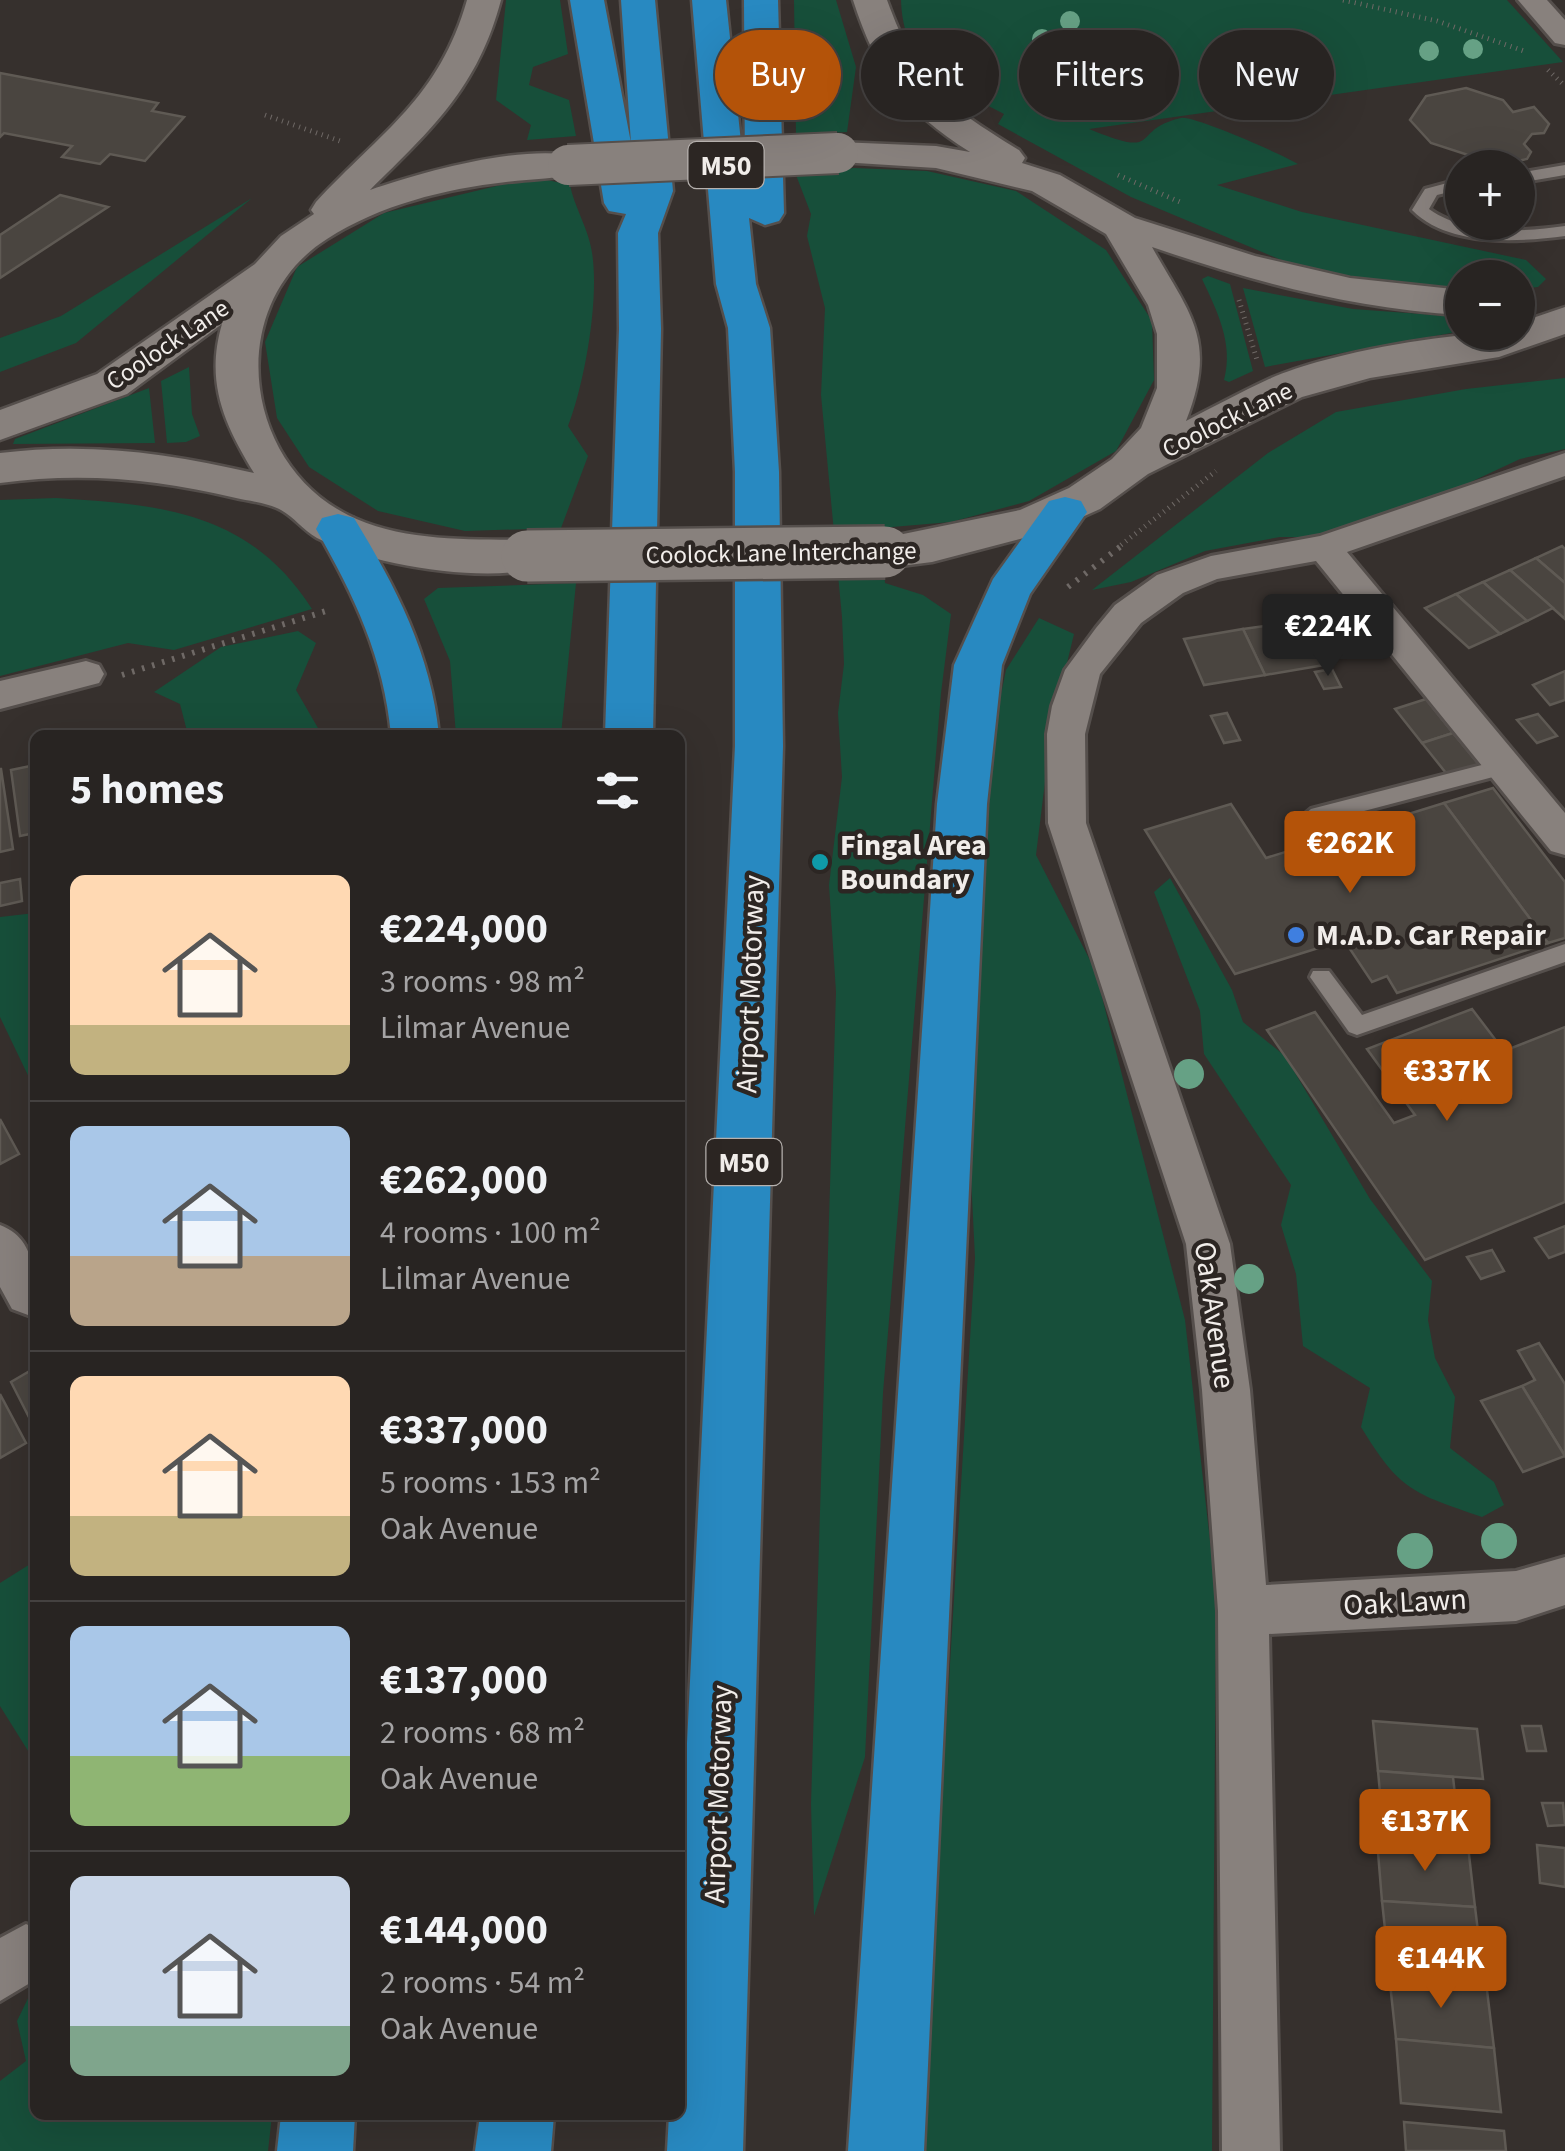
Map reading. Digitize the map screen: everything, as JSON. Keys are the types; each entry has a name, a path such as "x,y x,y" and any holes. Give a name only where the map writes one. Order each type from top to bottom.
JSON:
{"highway":[{"path":"587,0 620,197 638,233"},
{"name":"M50","path":"628,730 640,349 638,233 654,191 638,0"},
{"name":"Airport Motorway","path":"705,2151 759,746 757,472 749,328 736,284 709,0"},
{"path":"749,328 766,281 761,0"},
{"path":"886,2151 962,804 978,665 1008,590 1065,512"},
{"path":"338,529 392,628 407,671 414,730"},
{"path":"315,2151 318,2120"},
{"path":"514,2151 517,2120"}],"main road":[{"path":"312,231 443,96 470,49 484,0"},
{"path":"870,0 890,59 914,94 940,117 1046,183"},
{"name":"Coolock Lane Interchange","path":"838,152 936,157 1046,183 1123,227 1129,246 1174,312 1180,358 1170,410 1153,440 1126,470 1065,512 989,538 885,552 527,556 431,551 338,529 291,497 249,429 236,386 235,362 248,307 270,270 312,231 403,192 448,179 568,164 838,152"},
{"path":"1123,227 1152,232 1238,264 1337,290 1445,300"},
{"name":"Coolock Lane","path":"0,426 80,398 126,376 270,270"},
{"path":"1535,305 1565,306"},
{"name":"Coolock Lane","path":"1126,470 1287,387 1369,365 1499,344 1565,320"},
{"path":"0,468 58,462 156,465 291,497"}],"street":[{"path":"1532,0 1565,38"},
{"path":"1565,464 1324,546 1565,840"},
{"name":"Oak Avenue","path":"1251,2151 1243,1611 1226,1390 1208,1244 1067,823 1065,774 1070,706 1083,670 1128,614 1170,584 1210,568 1324,546"},
{"path":"0,695 86,674"},
{"name":"Oak Lawn","path":"1243,1611 1516,1596 1565,1580"}],"lane":[{"path":"1535,175 1565,170"},
{"path":"1445,188 1430,192 1420,210 1434,223 1445,225"},
{"path":"1535,236 1565,231"},
{"path":"1311,817 1505,767"},
{"path":"1320,978 1356,1026 1565,954"}],"path":[{"path":"1344,0 1406,12 1499,39 1534,55"},
{"path":"1544,66 1565,86"},
{"path":"265,115 351,144"},
{"path":"121,689 116,677 326,612"}],"green space":[{"path":"506,0 560,0 568,54 533,67 529,85 569,100 576,136 527,140 531,125 496,100"},
{"path":"794,0 836,0 856,67 847,132 796,134 796,120 841,120 841,30 794,30"},
{"path":"901,0 1507,0 1563,62 1334,94 1334,30 1199,30 1199,113 1179,116 1179,30 1019,30 1019,120 1153,120 1089,129 1138,142 1165,123 1189,119 1298,164 1217,185 1302,212 1526,260 1445,260 1445,287 1358,279 1286,262 1131,197 998,124 1004,114 999,111 999,30 906,30"},
{"path":"854,168 927,171 1016,191 1106,250 1152,321 1154,380 1116,451 1029,501 951,522 880,528 885,583 923,595 951,614 941,693 883,1393 865,1757 814,1916 811,1804 836,992 829,885 842,777 838,713 844,664 821,395 825,308 807,236 811,214 796,175"},
{"path":"534,177 570,185 593,262 590,335 568,426 588,456 561,528 465,531 378,511 309,467 277,418 265,342 297,267 384,213"},
{"path":"252,198 76,343 0,372 0,338 61,316"},
{"path":"1535,269 1546,279 1535,287"},
{"path":"1208,276 1230,284 1253,371 1229,382 1224,380 1227,354 1222,328 1202,279"},
{"path":"1243,288 1353,309 1445,316 1445,334 1265,367"},
{"path":"189,367 192,414 200,436 167,443 161,381"},
{"path":"1565,378 1565,449 1520,459 1353,537 1280,537 1205,551 1131,582 1092,590 1268,453 1336,412 1466,389"},
{"path":"149,388 155,443 13,444 15,439"},
{"path":"56,498 167,510 200,519 260,551 287,576 312,609 174,650 128,643 0,676 0,500"},
{"path":"576,583 561,730 456,730 450,661 424,599 438,588"},
{"path":"1039,618 1074,634 1052,725 1036,855 1095,970 1185,1320 1216,1594 1212,2151 920,2151 975,1258 966,1075 982,786 1006,670"},
{"path":"298,631 316,643 296,690 319,730 187,730 180,704 154,692 221,647"},
{"path":"1170,878 1232,990 1243,1022 1285,1056 1370,1199 1432,1281 1428,1320 1435,1358 1455,1397 1450,1448 1494,1482 1504,1505 1482,1517 1424,1495 1398,1477 1361,1427 1370,1388 1303,1346 1296,1274 1281,1225 1291,1185 1204,1054 1200,1011 1154,892"},
{"path":"30,914 30,1080 0,1017 0,917"},
{"path":"30,1564 30,1754 0,1706 0,1583"},
{"path":"30,1994 30,2120 271,2120 268,2151 0,2151 0,2081 26,2061 17,2021"}],"building":[{"path":"0,73 158,103 152,111 184,117 145,161 110,154 100,164 62,157 72,146 4,133 0,137"},
{"path":"1466,88 1503,100 1513,112 1534,107 1549,124 1544,133 1532,134 1524,144 1529,150 1453,150 1431,143 1410,120 1426,96"},
{"path":"60,195 108,207 0,278 0,235"},
{"path":"1562,546 1565,549 1565,583 1536,558"},
{"path":"1536,558 1565,583 1565,619 1510,570"},
{"path":"1510,570 1553,608 1527,621 1483,582"},
{"path":"1483,582 1527,621 1500,634 1456,594"},
{"path":"1456,594 1500,634 1469,648 1425,608"},
{"path":"1301,621 1324,665 1265,675 1243,629"},
{"path":"1243,629 1265,675 1204,685 1184,639"},
{"path":"1332,669 1341,687 1324,689 1315,672"},
{"path":"1565,671 1565,700 1550,705 1533,685"},
{"path":"1426,699 1453,733 1422,743 1395,709"},
{"path":"1227,713 1240,740 1224,743 1211,716"},
{"path":"1538,714 1557,736 1537,743 1517,720"},
{"path":"1453,733 1482,768 1450,778 1422,743"},
{"path":"30,766 30,834 20,836 11,770"},
{"path":"0,769 13,849 0,852"},
{"path":"1493,788 1565,882 1565,938 1548,943 1444,803"},
{"path":"1444,803 1548,943 1397,993 1387,976 1372,982 1344,940 1235,974 1145,830 1231,804 1266,858"},
{"path":"20,879 22,901 0,906 0,883"},
{"path":"1472,1009 1504,1051 1565,1027 1565,1202 1425,1260 1267,1030 1315,1012 1394,1123 1415,1115 1367,1049"},
{"path":"0,1119 19,1154 0,1164"},
{"path":"1565,1226 1565,1252 1549,1258 1535,1238"},
{"path":"1492,1250 1504,1271 1481,1279 1467,1257"},
{"path":"1539,1343 1565,1384 1565,1456 1522,1386 1535,1380 1518,1351"},
{"path":"30,1371 30,1419 11,1382"},
{"path":"1522,1386 1565,1456 1523,1472 1481,1401"},
{"path":"0,1394 26,1443 0,1458"},
{"path":"1373,1721 1477,1729 1483,1779 1378,1771"},
{"path":"1522,1726 1541,1726 1546,1751 1527,1751"},
{"path":"1378,1771 1453,1777 1459,1831 1383,1826"},
{"path":"1542,1803 1563,1803 1565,1825 1548,1826"},
{"path":"1377,1840 1468,1846 1475,1907 1382,1901"},
{"path":"1537,1845 1565,1848 1565,1887 1540,1883"},
{"path":"1382,1901 1475,1907 1482,1964 1388,1957"},
{"path":"1389,1974 1486,1982 1494,2048 1396,2039"},
{"path":"1396,2039 1494,2048 1501,2112 1401,2103"},
{"path":"1404,2122 1504,2131 1506,2151 1406,2151"}],"place":[{"name":"Fingal Area Boundary","path":"820,862"},
{"name":"M.A.D. Car Repair","path":"1296,935"}]}
